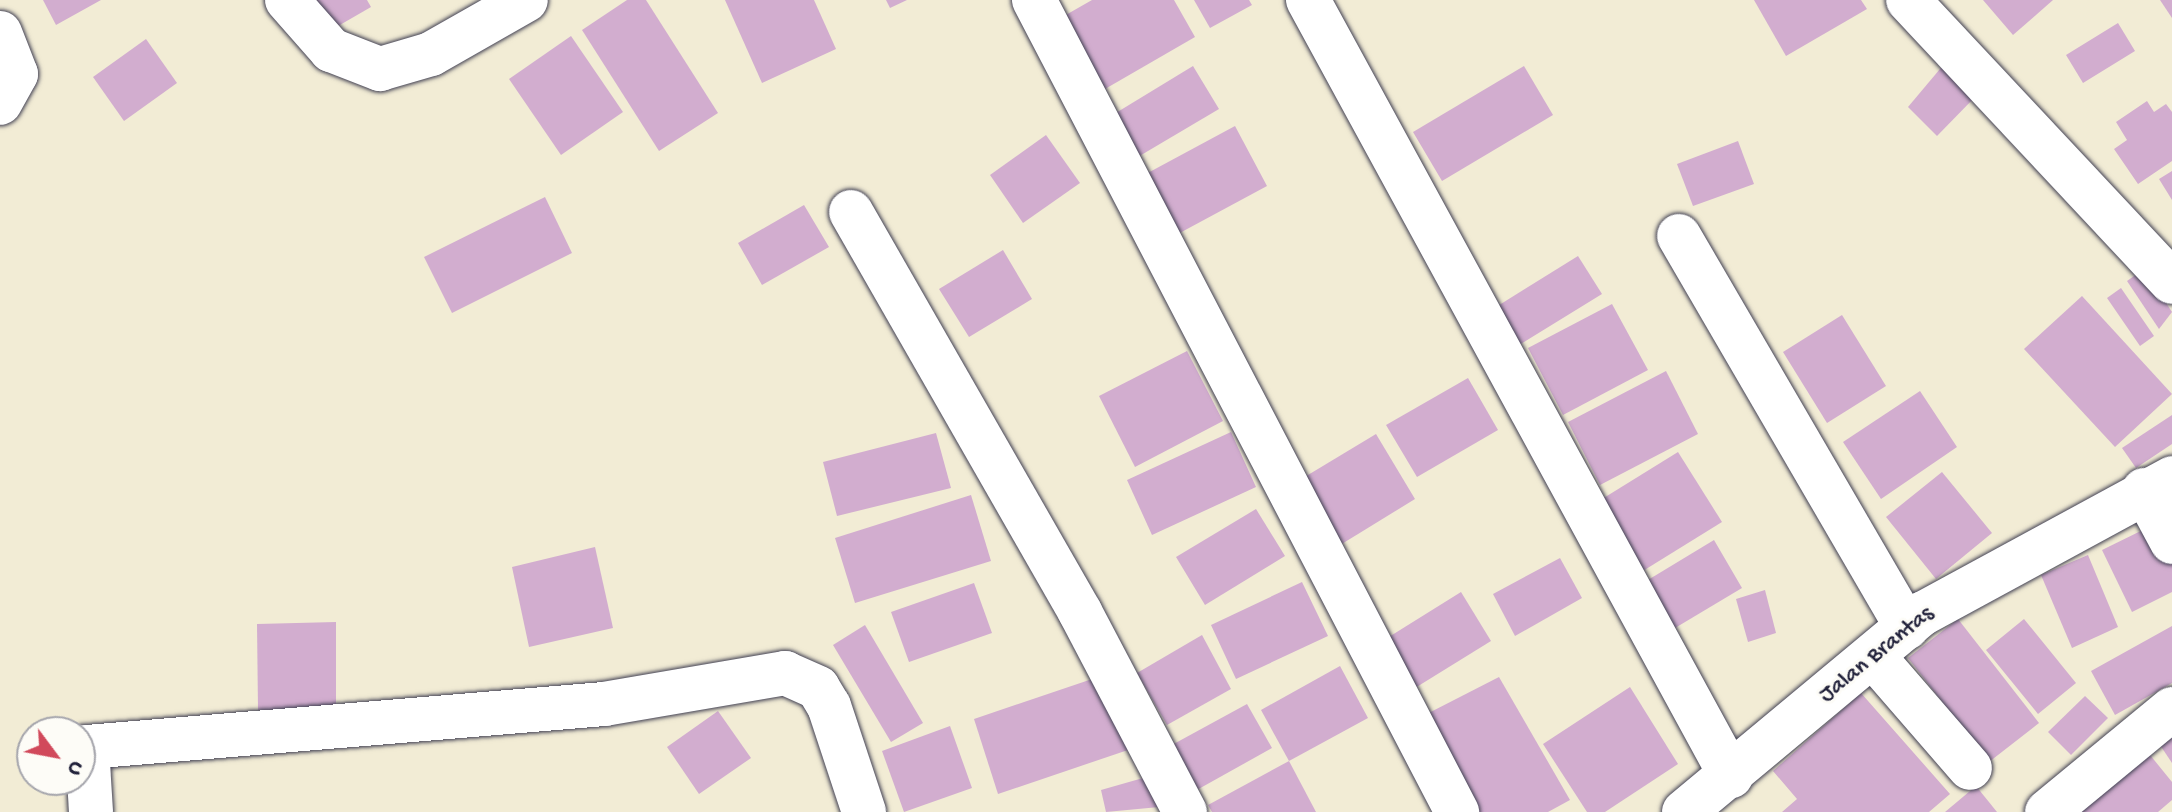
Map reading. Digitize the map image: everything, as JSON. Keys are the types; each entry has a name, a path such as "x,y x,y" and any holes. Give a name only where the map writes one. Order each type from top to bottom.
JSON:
{"street":[{"path":"287,0 331,50 380,69 431,54 526,0"},
{"path":"1034,0 1457,812"},
{"path":"1308,0 1731,776"},
{"path":"1908,0 2172,282"},
{"path":"0,33 16,74 0,103"},
{"path":"851,212 1080,612 1185,812"},
{"path":"1679,236 1907,628"},
{"path":"2158,484 2172,542"},
{"name":"Jalan Brantas","path":"1684,812 1907,628 2158,484"},
{"path":"1873,656 1970,768"},
{"path":"91,812 87,747 604,704 785,673 818,688 829,706 864,812"},
{"path":"2047,812 2172,709"}],"building":[{"path":"43,0 101,0 56,25"},
{"path":"313,0 367,0 371,7 326,33"},
{"path":"627,0 646,0 718,113 659,151 582,30"},
{"path":"725,0 814,0 836,49 762,83"},
{"path":"886,0 907,0 890,8"},
{"path":"1092,0 1174,0 1195,37 1105,89 1064,16"},
{"path":"1194,0 1249,0 1252,5 1210,28"},
{"path":"1754,0 1861,0 1867,9 1786,56"},
{"path":"1983,0 2053,0 2013,35"},
{"path":"2160,0 2172,0 2172,18"},
{"path":"2118,23 2135,51 2083,83 2066,55"},
{"path":"571,36 623,112 561,155 509,79"},
{"path":"146,39 177,83 124,121 93,77"},
{"path":"1945,63 1977,95 1937,136 1908,107"},
{"path":"1193,66 1219,109 1126,164 1101,122"},
{"path":"1524,66 1553,115 1442,181 1413,132"},
{"path":"2147,101 2154,112 2166,104 2172,112 2172,161 2138,184 2114,149 2127,140 2116,122"},
{"path":"1235,126 1267,186 1176,235 1144,175"},
{"path":"1046,135 1080,183 1023,223 990,175"},
{"path":"1738,141 1754,184 1693,206 1677,164"},
{"path":"2172,171 2172,200 2159,179"},
{"path":"545,197 572,253 452,313 424,257"},
{"path":"804,205 829,247 762,285 738,243"},
{"path":"1003,250 1032,299 969,337 939,289"},
{"path":"1578,256 1602,294 1511,350 1488,312"},
{"path":"2144,269 2172,312 2159,329 2127,281"},
{"path":"2121,288 2154,336 2140,346 2107,298"},
{"path":"2082,296 2172,394 2115,447 2024,349"},
{"path":"1612,304 1648,370 1563,415 1528,348"},
{"path":"1842,315 1886,386 1827,423 1783,352"},
{"path":"1187,351 1223,421 1135,467 1099,396"},
{"path":"1666,371 1698,434 1600,485 1568,422"},
{"path":"1468,378 1498,430 1417,477 1386,425"},
{"path":"1920,391 1957,447 1881,499 1843,442"},
{"path":"2172,415 2172,444 2136,468 2122,448"},
{"path":"1231,432 1256,487 1152,535 1127,480"},
{"path":"936,433 951,488 837,516 823,462"},
{"path":"1376,434 1415,499 1332,550 1293,484"},
{"path":"1678,452 1722,522 1638,574 1594,504"},
{"path":"1942,472 1992,533 1936,579 1886,517"},
{"path":"971,495 991,561 855,603 835,538"},
{"path":"1256,509 1285,556 1205,605 1176,557"},
{"path":"2155,524 2172,561 2172,592 2132,612 2102,550"},
{"path":"1714,540 1742,588 1665,634 1638,586"},
{"path":"595,547 613,628 529,647 512,567"},
{"path":"2088,555 2118,627 2072,648 2041,575"},
{"path":"1560,558 1582,598 1515,636 1493,594"},
{"path":"1302,582 1328,636 1236,679 1211,625"},
{"path":"974,583 992,633 909,662 891,612"},
{"path":"1765,590 1776,633 1748,642 1736,599"},
{"path":"1461,592 1491,641 1415,688 1384,640"},
{"path":"1958,619 2039,723 1989,762 1908,658"},
{"path":"2024,619 2076,683 2038,714 1986,650"},
{"path":"336,622 336,709 258,710 257,624"},
{"path":"865,625 923,723 891,742 833,645"},
{"path":"2172,626 2172,683 2115,715 2091,671"},
{"path":"1202,635 1231,689 1167,725 1137,673"},
{"path":"1340,666 1368,718 1289,761 1261,710"},
{"path":"1104,675 1128,750 998,794 974,719"},
{"path":"1499,677 1570,800 1548,812 1468,812 1415,720"},
{"path":"1630,687 1678,764 1605,812 1587,812 1543,744"},
{"path":"1861,693 1950,794 1929,812 1782,812 1797,799 1773,771"},
{"path":"2085,696 2108,718 2071,755 2048,732"},
{"path":"1247,704 1272,748 1195,791 1170,746"},
{"path":"718,711 751,758 699,794 667,747"},
{"path":"2172,715 2172,763 2150,730"},
{"path":"950,726 972,788 904,812 882,751"},
{"path":"2142,745 2172,782 2172,800 2158,812 2062,812"},
{"path":"1289,761 1316,812 1212,812 1208,805"},
{"path":"1150,776 1159,807 1106,812 1101,790"},
{"path":"1976,786 1997,812 1945,812"}]}
